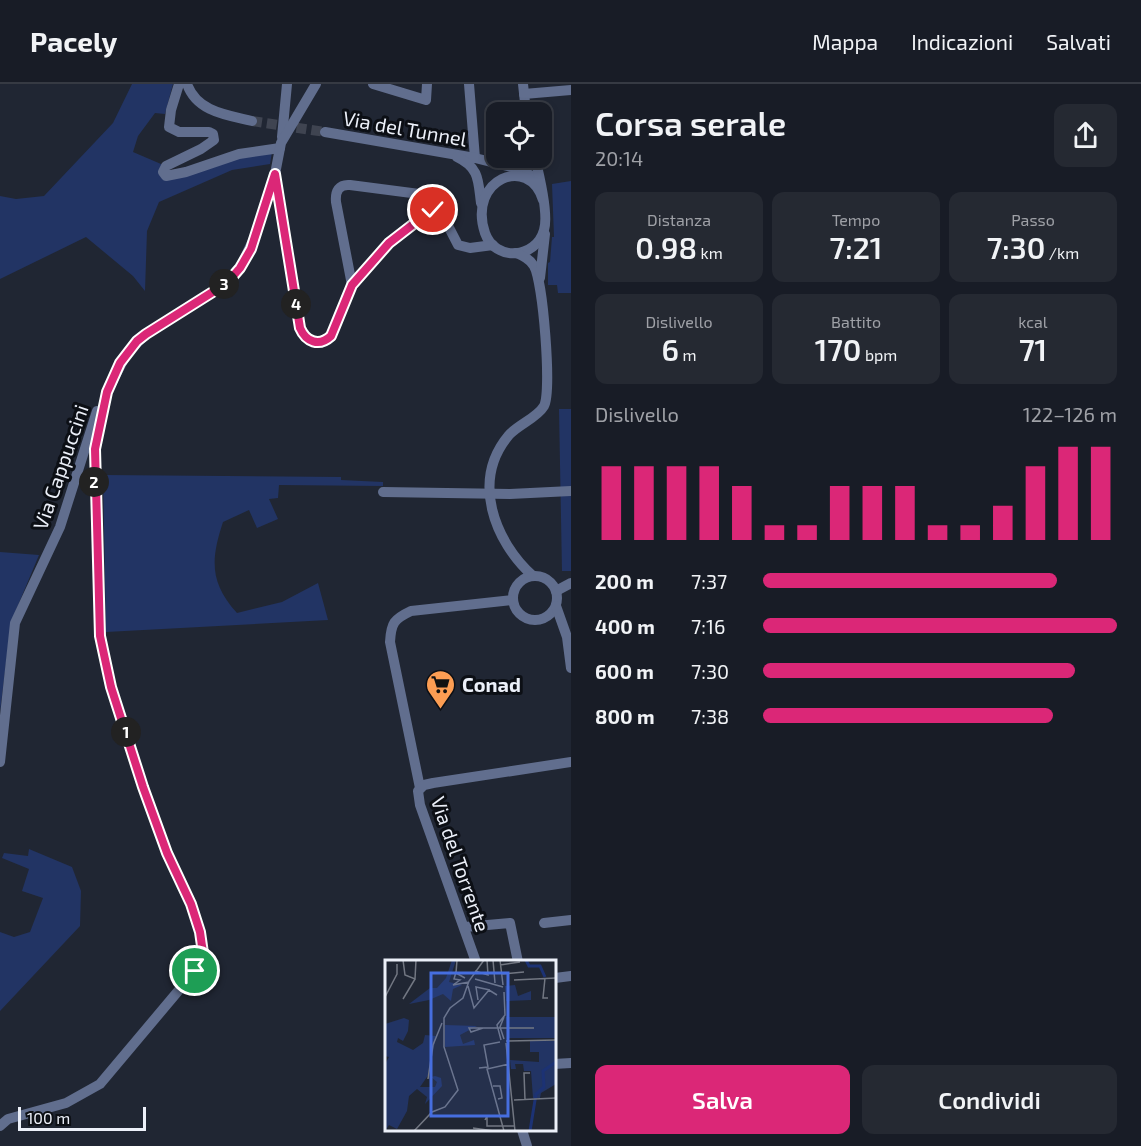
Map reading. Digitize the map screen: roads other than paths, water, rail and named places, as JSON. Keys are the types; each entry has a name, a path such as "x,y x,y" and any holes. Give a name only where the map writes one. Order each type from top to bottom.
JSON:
{"street":[{"path":"179,84 171,110 169,127 179,132 209,132 213,134 214,140 166,166 163,172 166,176 186,172 239,154 280,146 316,84"},
{"path":"187,84 190,92 205,107 223,115 252,121"},
{"path":"0,1126 8,1119 66,1103 100,1084 195,971 203,953 200,932 191,904 167,853 125,731 111,687 100,636 95,449 107,392 120,363 137,341 227,283 240,268 251,249 275,174 287,84"},
{"path":"373,84 426,100 427,84"},
{"path":"469,84 475,158"},
{"path":"523,89 571,90"},
{"name":"Via del Tunnel","path":"325,132 486,161"},
{"path":"448,154 465,161 475,170 486,235 493,245 500,250 516,253 533,263 540,281"},
{"path":"482,208 489,187 501,175 516,168"},
{"name":"Via del Tunnel","path":"516,168 537,181 540,196"},
{"path":"533,576 514,557 496,525 489,493 490,474 501,446 521,424 537,414 547,398 540,281 545,227 538,168"},
{"path":"275,174 300,328 306,338 318,343 328,339 352,285 389,243 429,212 433,210 441,212"},
{"path":"489,187 499,179 516,176 527,180 540,196"},
{"path":"352,285 335,195 338,188 342,186 350,185 427,195 436,202 458,245 470,248 493,245"},
{"path":"516,253 533,247 541,239 545,227"},
{"name":"Via Cappuccini","path":"0,762 15,623 60,527 71,498 93,419 107,392"},
{"path":"383,492 517,494 566,491"},
{"path":"514,557 518,579 513,600 515,607 523,617 543,619 556,606"},
{"path":"517,586 533,576 546,579 556,591 556,606 567,637 571,669"},
{"path":"556,591 571,583"},
{"path":"420,788 390,642 391,631 397,618 411,611 513,600"},
{"path":"543,619 558,626 567,637"},
{"name":"Via del Torrente","path":"475,960 417,796 420,788 433,783 571,762"},
{"path":"544,923 571,920"},
{"path":"465,927 510,923 518,960"},
{"path":"556,978 571,976"},
{"path":"556,1064 571,1063"},
{"path":"522,1131 527,1146"}],"tunnel":[{"path":"252,121 325,132"}],"place":[{"name":"Conad","path":"441,710"}]}
